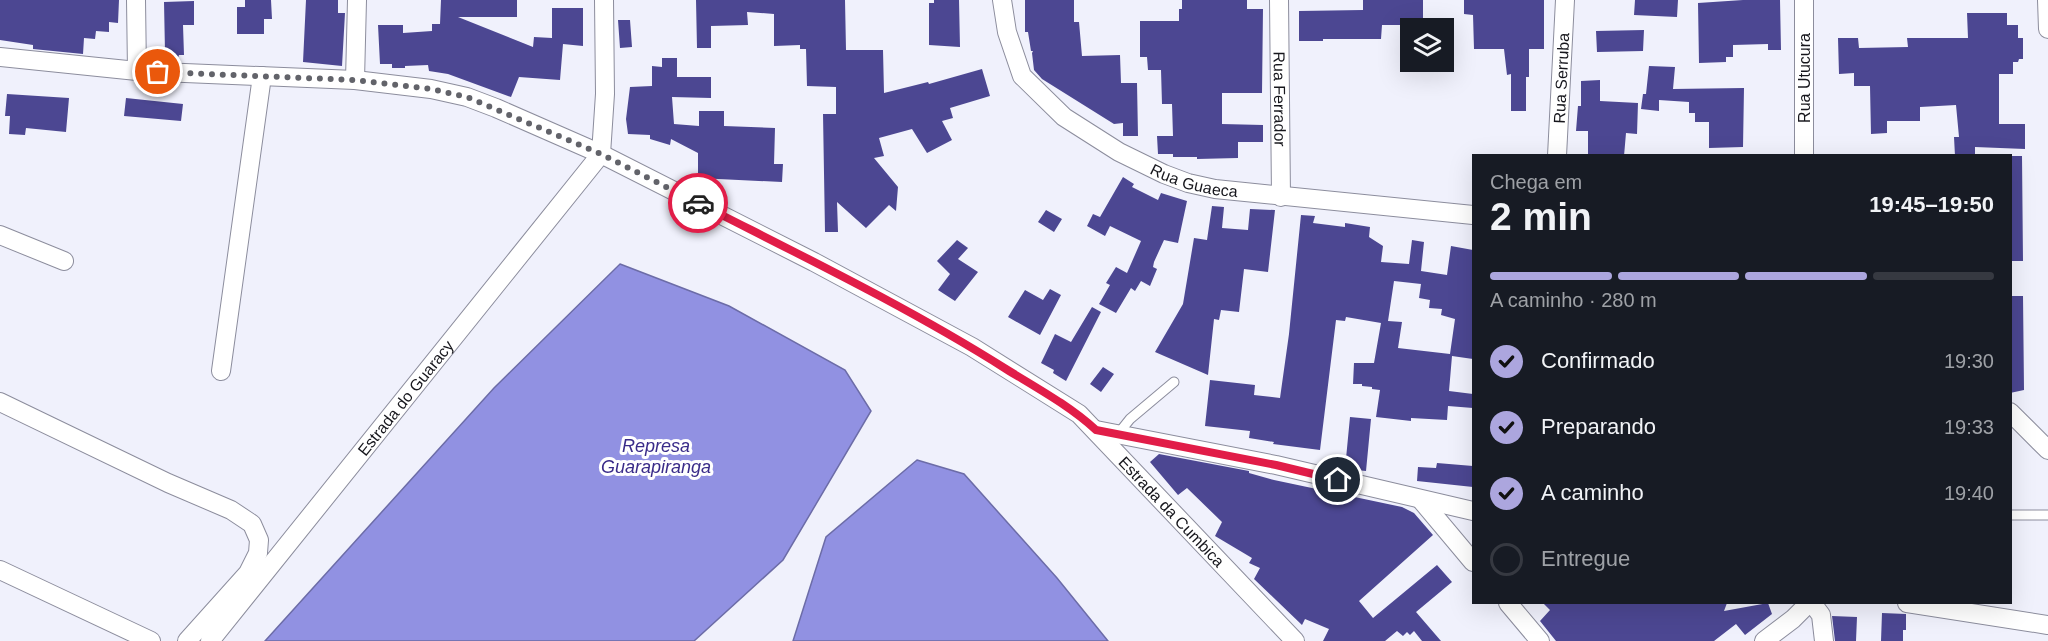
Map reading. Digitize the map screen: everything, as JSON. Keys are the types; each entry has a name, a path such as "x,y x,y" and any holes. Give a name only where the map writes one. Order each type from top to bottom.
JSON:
{"street":[{"path":"136,0 137,71"},
{"path":"355,80 357,0"},
{"path":"601,154 605,94 604,0"},
{"name":"Rua Guaeca","path":"1002,0 1006,32 1022,76 1064,117 1119,152 1164,174 1188,183 1215,189 1472,216"},
{"name":"Rua Ferrador","path":"1280,0 1281,197"},
{"name":"Rua Serruba","path":"1557,154 1565,0"},
{"name":"Rua Utucura","path":"1804,0 1804,154"},
{"path":"2047,0 2048,28"},
{"name":"Estrada da Cumbica","path":"0,57 137,71 355,80 431,89 467,97 601,154 814,262 972,347 1079,414 1295,641"},
{"path":"221,371 262,76"},
{"name":"Estrada do Guaracy","path":"210,641 601,154"},
{"path":"0,235 64,261"},
{"path":"0,402 168,483 231,510 252,524 259,540 258,553 248,573 187,641"},
{"path":"2012,414 2048,450"},
{"path":"1096,430 1276,465 1472,511"},
{"path":"1421,500 1472,561"},
{"path":"0,570 151,641"},
{"path":"1509,604 1540,641"},
{"path":"1764,641 1809,604"},
{"path":"1811,604 1821,615 1824,641"},
{"path":"1913,604 2048,625"}],"lane":[{"path":"1118,434 1130,419 1174,382"},
{"path":"2012,515 2048,515"}],"water":[{"name":"Represa Guarapiranga","path":"620,264 729,306 845,370 871,411 783,560 694,641 265,641 494,388"},
{"path":"917,460 964,474 1057,578 1108,641 793,641 826,537"}],"building":[{"path":"0,0 119,0 118,23 109,22 109,32 96,31 95,39 84,38 83,54 33,49 33,45 0,40"},
{"path":"245,0 271,0 272,19 264,19 264,34 237,34 237,7 245,7"},
{"path":"306,0 338,0 338,13 345,13 342,66 303,62"},
{"path":"441,0 517,0 517,17 458,17 533,47 534,37 552,38 552,8 583,8 583,46 563,44 560,80 519,77 511,97 448,74 429,71 428,65 392,68 392,64 380,64 378,25 403,25 403,33 432,31 432,24 440,24"},
{"path":"696,0 845,0 846,50 883,50 884,93 928,82 929,84 982,69 990,96 950,108 953,118 942,121 952,140 927,153 912,129 879,138 884,156 874,158 898,187 896,211 889,205 866,228 837,202 838,232 825,232 823,114 836,114 836,87 807,86 806,49 800,49 800,45 774,46 774,14 747,12 748,25 711,26 711,48 697,48"},
{"path":"934,0 959,0 960,47 929,45 929,3 934,3"},
{"path":"1025,0 1074,0 1074,22 1079,22 1082,56 1120,55 1121,83 1137,83 1138,136 1123,136 1123,123 1114,124 1042,79 1034,70 1033,51 1031,51 1028,32 1025,32"},
{"path":"1182,0 1247,0 1247,9 1263,9 1262,93 1222,93 1222,124 1263,125 1263,142 1238,142 1238,158 1197,159 1197,157 1173,157 1173,154 1158,154 1157,136 1173,136 1172,104 1162,104 1161,70 1148,70 1147,57 1140,57 1140,21 1179,21"},
{"path":"1363,0 1423,0 1423,18 1400,18 1400,25 1382,25 1381,39 1299,41 1299,11 1363,10"},
{"path":"1464,0 1544,0 1544,49 1529,49 1526,111 1511,111 1511,74 1507,75 1504,49 1474,49 1473,15 1464,14"},
{"path":"1635,0 1678,0 1677,17 1634,15"},
{"path":"1780,0 1781,50 1768,50 1768,44 1733,45 1733,57 1726,57 1726,62 1699,63 1698,3"},
{"path":"194,1 194,25 183,25 184,55 179,55 177,61 173,61 165,52 164,2"},
{"path":"1967,13 2007,13 2007,25 2018,25 2018,38 2023,38 2023,59 2013,62 2013,74 1999,74 1999,124 2025,124 2025,149 1975,147 1975,154 1955,154 1954,137 1959,137 1956,105 1920,107 1920,121 1887,121 1887,133 1871,134 1870,86 1854,86 1854,73 1839,74 1838,38 1858,38 1859,48 1908,47 1907,38 1968,38"},
{"path":"618,20 630,20 632,47 620,48"},
{"path":"1644,30 1643,51 1597,52 1596,31"},
{"path":"662,58 677,58 677,77 711,77 711,98 672,97 674,124 699,126 699,111 724,111 724,126 775,128 774,164 783,164 782,182 698,178 698,153 671,139 670,145 650,139 650,135 628,134 626,119 630,87 652,86 652,66 662,67"},
{"path":"1649,66 1675,67 1673,89 1744,88 1743,147 1709,148 1709,122 1695,122 1695,113 1689,113 1689,102 1659,100 1659,111 1641,109 1643,94 1646,94"},
{"path":"1600,80 1600,101 1638,103 1637,134 1626,133 1624,154 1588,154 1588,131 1576,131 1578,106 1581,106 1581,81"},
{"path":"7,94 69,98 66,132 26,128 25,135 9,134 10,116 5,116"},
{"path":"126,98 183,104 181,121 124,116"},
{"path":"2012,156 2022,156 2023,261 2012,261"},
{"path":"1123,177 1134,184 1132,187 1158,200 1161,193 1187,201 1178,243 1164,240 1154,262 1153,267 1157,269 1150,286 1141,281 1135,291 1131,288 1116,313 1099,304 1110,285 1106,283 1116,267 1127,273 1141,241 1110,226 1105,236 1087,226 1093,214 1100,217"},
{"path":"1212,206 1224,207 1222,228 1248,230 1250,209 1275,210 1268,272 1244,269 1239,312 1221,310 1219,320 1214,319 1208,375 1155,352 1183,304 1194,238 1207,240"},
{"path":"1046,210 1062,219 1054,232 1038,222"},
{"path":"1301,215 1315,216 1313,223 1345,227 1345,223 1370,227 1369,237 1383,246 1381,262 1409,264 1412,240 1424,242 1421,271 1447,275 1451,246 1472,250 1472,359 1452,356 1449,391 1472,394 1472,408 1448,406 1447,420 1411,418 1411,421 1376,417 1380,390 1362,386 1362,384 1353,384 1354,363 1374,363 1381,323 1346,317 1345,321 1336,320 1320,450 1273,444 1274,442 1249,438 1250,431 1205,426 1210,380 1255,385 1254,395 1280,398","holes":["1394,281 1421,284 1419,298 1430,300 1429,308 1442,309 1441,315 1455,319 1450,354 1398,348 1402,322 1388,321"]},
{"path":"957,240 968,248 958,259 978,272 955,301 938,290 950,274 937,261"},
{"path":"1050,289 1061,295 1040,335 1008,317 1025,290 1043,300"},
{"path":"2012,296 2023,296 2024,390 2012,393"},
{"path":"1092,307 1101,312 1066,381 1053,373 1054,370 1041,363 1055,334 1071,342"},
{"path":"1103,367 1114,374 1101,392 1090,384"},
{"path":"1350,417 1371,419 1366,471 1345,469"},
{"path":"1159,454 1249,471 1249,473 1274,480 1402,507 1414,513 1433,535 1359,601 1373,618 1437,565 1452,582 1416,612 1441,641 1422,641 1414,631 1410,635 1407,632 1403,636 1397,631 1385,641 1323,641 1329,629 1305,619 1302,625 1254,579 1260,568 1249,563 1252,558 1215,536 1222,522 1187,488 1178,495 1150,462"},
{"path":"1437,463 1472,466 1472,487 1417,481 1418,467 1436,468"},
{"path":"1544,604 1727,604 1724,611 1768,604 1772,614 1745,635 1736,624 1714,641 1556,641 1540,621 1550,610"},
{"path":"1882,613 1906,614 1903,641 1881,641"},
{"path":"1832,616 1857,617 1856,641 1835,641"}],"way so far":[{"path":"158,72 355,80 431,89 467,97 601,154 698,203"}],"route":[{"path":"698,203 972,347 1079,414 1096,430 1276,465 1338,480"}]}
